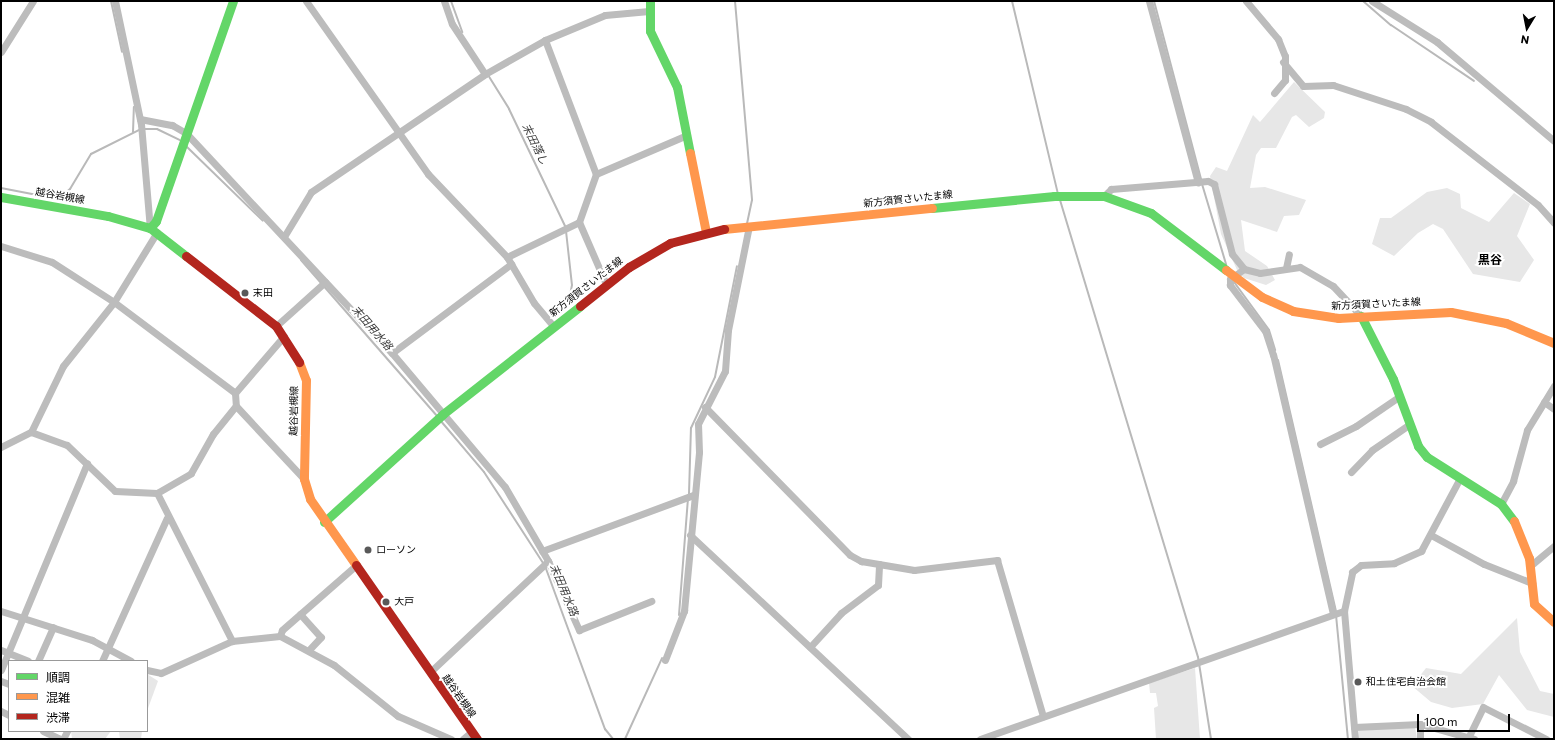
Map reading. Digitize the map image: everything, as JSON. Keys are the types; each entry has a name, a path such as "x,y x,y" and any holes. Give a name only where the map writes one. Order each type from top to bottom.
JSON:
{"main road":[{"path":"154,230 186,133 233,1"},
{"path":"650,1 650,31 677,87 706,232"},
{"name":"新方須賀さいたま線","path":"324,522 442,414 606,284 656,249 706,232 749,226 1054,196 1104,196 1151,213 1262,297 1293,311 1324,318 1451,312 1506,323 1554,343"},
{"name":"越谷岩槻線","path":"1,197 108,216 154,230 276,326 302,365 306,380 304,479 324,522 474,735"},
{"path":"1361,316 1400,396 1418,446 1427,457 1501,504 1518,526 1530,566 1538,611 1554,622"}],"street":[{"path":"1,52 33,1"},
{"path":"1,447 31,432 59,371 114,302 154,230 140,119 115,1"},
{"path":"306,1 398,134 428,174 509,260 534,303 553,326"},
{"path":"444,1 452,24 485,74"},
{"path":"1149,1 1198,183"},
{"path":"1246,1 1278,39 1285,80 1274,93"},
{"path":"1372,1 1437,42 1554,140"},
{"path":"285,235 311,192 485,74 546,40 605,15 649,11"},
{"path":"392,353 509,260 579,222 596,174 546,40"},
{"path":"1283,62 1303,86 1333,85 1406,109 1431,122 1538,205 1554,223"},
{"path":"140,119 172,125 186,133 285,235 325,282 392,353 505,487 548,560 579,630 651,601"},
{"path":"596,174 687,135"},
{"path":"1104,196 1111,189 1208,181 1217,190 1232,254 1244,269 1260,273 1300,267 1333,286 1361,316"},
{"path":"579,222 606,284"},
{"path":"665,660 684,611 692,495 699,452 698,424 705,407 725,371 728,330 749,226"},
{"path":"1,246 52,262 114,302 235,393"},
{"path":"1286,268 1289,254"},
{"path":"1244,269 1234,276 1230,285 1265,331 1273,355 1333,614"},
{"path":"276,326 325,282"},
{"path":"284,336 235,393 236,406 304,479"},
{"path":"1501,504 1513,481 1527,430 1554,386"},
{"path":"1320,444 1356,426 1400,396"},
{"path":"1544,402 1554,409"},
{"path":"31,432 67,445 115,491 157,493 191,474 213,434 236,406"},
{"path":"705,407 850,555 879,564 914,570 997,560 1043,716"},
{"path":"1351,472 1372,450 1410,424"},
{"path":"1,670 26,616 87,463"},
{"path":"1355,739 1344,611 1352,572 1361,566 1394,564 1412,557 1421,551 1431,535 1460,478"},
{"path":"157,493 168,518 232,641"},
{"path":"542,551 692,495"},
{"path":"102,660 168,518"},
{"path":"690,535 908,739"},
{"path":"1431,535 1484,564 1532,583"},
{"path":"1530,566 1554,546"},
{"path":"430,672 548,560"},
{"path":"810,647 841,613 878,585 879,564"},
{"path":"280,636 300,614 355,566"},
{"path":"1,610 26,616 108,647 129,660"},
{"path":"980,739 1198,661 1344,611"},
{"path":"300,614 321,637 310,649"},
{"path":"38,660 53,627"},
{"path":"148,670 161,673 232,641 280,636 310,649 398,716 451,739"},
{"path":"1,650 26,660"},
{"path":"1354,727 1420,724 1471,738 1483,707 1546,739"},
{"path":"1420,724 1420,739"},
{"path":"44,732 60,739"},
{"path":"463,739 474,735"}],"shaded area":[{"path":"1294,82 1325,112 1324,118 1309,127 1296,115 1292,117 1276,148 1261,148 1256,155 1250,188 1265,187 1306,200 1299,215 1284,216 1277,232 1241,220 1245,251 1267,266 1275,280 1266,285 1244,278 1237,270 1221,234 1210,176 1216,167 1227,171 1253,115 1260,122"},
{"path":"1447,188 1460,194 1461,208 1489,222 1514,193 1530,204 1517,236 1534,260 1520,282 1473,274 1443,229 1433,224 1418,233 1394,256 1372,244 1380,218 1391,218 1427,192"},
{"path":"1517,618 1520,652 1540,691 1554,694 1554,717 1527,710 1499,675 1483,704 1452,708 1431,702 1412,686 1426,668 1461,674"},
{"path":"1195,668 1200,739 1156,739 1154,708 1158,706 1156,693 1150,693 1149,683"},
{"path":"148,675 158,681 148,708"},
{"path":"1415,727 1417,739 1358,739 1359,730"},
{"path":"71,732 110,732 105,739 72,739"},
{"path":"119,732 142,732 141,739 120,739"}],"waterway":[{"path":"111,1 122,52"},
{"name":"末田落し","path":"451,1 462,32"},
{"path":"735,1 752,200 747,223"},
{"path":"1012,1 1058,194"},
{"path":"1154,1 1201,179"},
{"path":"1363,1 1391,25 1474,81"},
{"name":"末田落し","path":"488,75 509,109 565,226"},
{"path":"133,132 134,107"},
{"name":"末田用水路","path":"143,129 157,129 180,140"},
{"name":"末田用水路","path":"1,188 58,199 70,189 91,154 139,130"},
{"name":"末田用水路","path":"186,146 263,221"},
{"path":"1202,184 1226,264"},
{"path":"1060,200 1198,657 1211,739"},
{"name":"末田落し","path":"566,231 572,285 568,305"},
{"name":"末田用水路","path":"301,260 436,415"},
{"path":"689,494 691,428 715,377 737,266"},
{"path":"1234,282 1269,330 1275,350"},
{"path":"1278,360 1336,611"},
{"name":"末田用水路","path":"440,420 484,472 545,566 605,729 613,739"},
{"path":"679,615 688,498"},
{"path":"1336,615 1348,739"},
{"path":"625,739 662,658"}],"traffic: fast":[{"path":"150,228 156,221 233,1"},
{"path":"650,1 650,31 677,87 690,153"},
{"path":"932,208 1054,196 1104,196 1151,213 1226,270"},
{"path":"1,197 108,216 150,228 186,256"},
{"path":"324,522 443,414 580,306"},
{"path":"1361,316 1393,379 1418,446 1427,457 1501,504 1514,521"}],"traffic: slow":[{"path":"690,153 706,232"},
{"path":"724,229 932,208"},
{"path":"1226,270 1262,297 1293,311 1338,318 1451,312 1506,323 1554,343"},
{"path":"299,362 306,380 304,479 310,499 356,565"},
{"path":"1514,521 1529,558 1534,604 1554,622"}],"traffic: jam":[{"path":"580,306 629,267 670,243 724,229"},
{"path":"186,256 276,326 299,362"},
{"path":"356,565 477,739"}],"place":[{"name":"末田","path":"245,293"},
{"name":"ローソン","path":"368,550"},
{"name":"大戸","path":"386,602"},
{"name":"和土住宅自治会館","path":"1358,682"}],"district":[{"name":"黒谷","path":"1490,260"}]}
